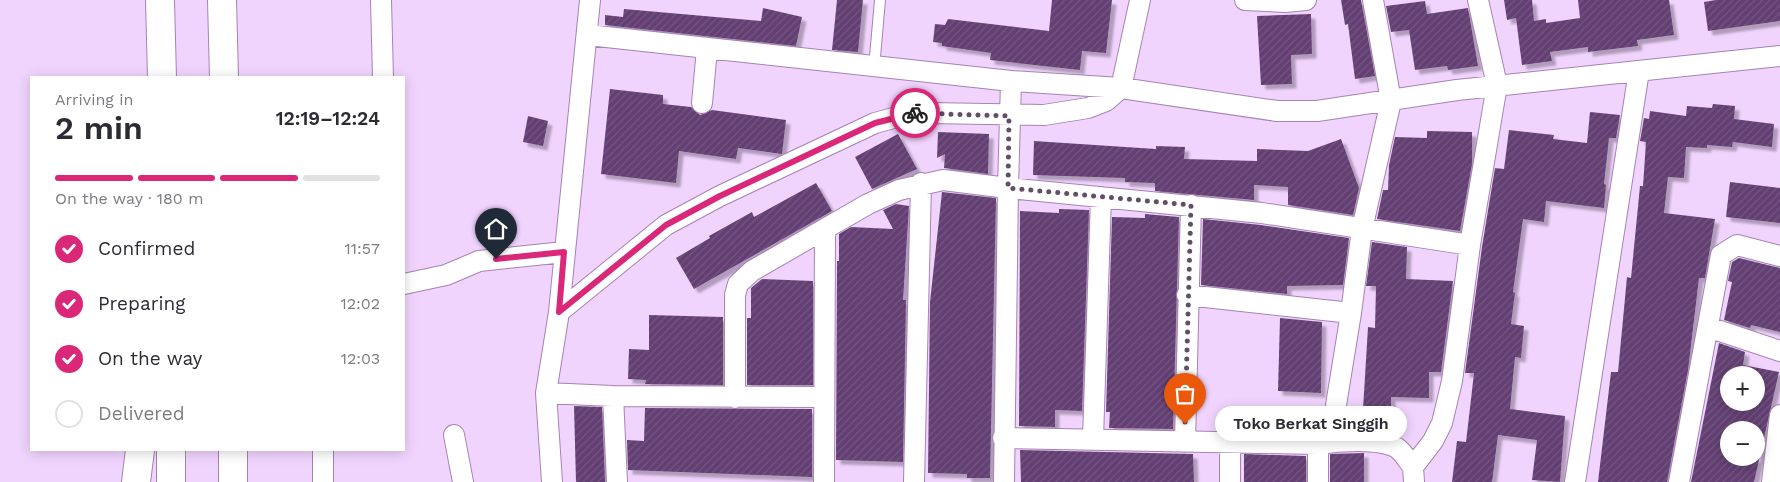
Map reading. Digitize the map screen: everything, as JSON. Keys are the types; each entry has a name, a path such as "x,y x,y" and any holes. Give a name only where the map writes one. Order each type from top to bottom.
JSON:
{"highway":[{"path":"160,0 162,76"},
{"path":"222,0 224,76"},
{"path":"136,482 140,451"},
{"path":"170,451 171,482"},
{"path":"233,451 233,482"}],"street":[{"path":"381,0 383,76"},
{"path":"552,482 546,393 559,312 590,0"},
{"path":"559,312 666,225 720,196 875,123 908,114 928,112 1009,116 1044,115 1088,108 1106,101 1121,88 1140,0"},
{"path":"1245,0 1284,2 1306,0"},
{"path":"1318,482 1324,443 1351,313 1362,229 1391,102 1373,0"},
{"path":"1003,438 1384,444 1399,449 1413,474 1442,423 1452,381 1470,245 1497,85 1478,0"},
{"path":"588,35 874,68 1011,81 1121,88 1277,111 1317,112 1497,85 1780,56"},
{"path":"702,103 707,49"},
{"path":"1575,482 1640,70"},
{"path":"1004,482 1003,438 1011,81"},
{"path":"735,398 735,295 738,284 752,271 825,231 868,204 899,190 921,183 943,180 1262,212 1470,245"},
{"path":"914,482 921,183"},
{"path":"1093,439 1101,197"},
{"path":"1185,442 1187,295 1191,205"},
{"path":"824,482 825,231"},
{"path":"1679,482 1721,255 1737,245 1780,256"},
{"path":"405,284 446,274 479,261 564,252"},
{"path":"1187,295 1351,313"},
{"path":"1708,327 1780,351"},
{"path":"546,393 735,398 824,397"},
{"path":"613,396 617,482"},
{"path":"1772,482 1780,415"},
{"path":"454,435 464,482"},
{"path":"1230,443 1230,482"},
{"path":"323,451 324,482"}],"lane":[{"path":"874,68 880,0"}],"building":[{"path":"837,0 863,0 858,52 832,50"},
{"path":"1052,0 1112,0 1106,53 1082,51 1080,70 990,60 991,53 942,46 942,43 933,42 935,24 945,25 948,19 1049,31"},
{"path":"1341,0 1361,0 1375,76 1355,79 1348,24 1345,25"},
{"path":"1504,0 1532,0 1534,21 1546,19 1546,23 1580,18 1578,0 1669,0 1674,35 1637,40 1638,46 1588,52 1588,47 1550,52 1552,61 1522,65 1516,18 1507,20"},
{"path":"1716,0 1780,0 1780,21 1708,31 1704,2"},
{"path":"1425,1 1427,14 1468,8 1478,66 1448,70 1447,66 1415,70 1409,30 1391,32 1386,6"},
{"path":"763,8 802,17 796,46 605,25 605,15 623,17 624,9 761,21"},
{"path":"1311,14 1312,54 1291,55 1292,84 1261,85 1257,16"},
{"path":"610,89 663,95 663,104 691,107 700,115 712,110 786,120 782,154 738,148 736,159 679,151 676,183 601,174"},
{"path":"1713,104 1735,106 1734,119 1774,124 1772,147 1733,142 1732,147 1707,145 1707,148 1686,147 1684,178 1668,177 1664,213 1715,219 1705,278 1699,278 1688,370 1667,482 1598,482 1611,372 1618,372 1627,277 1631,278 1640,186 1643,186 1646,142 1640,141 1644,118 1649,119 1650,111 1686,116 1687,106 1712,108"},
{"path":"1590,112 1620,115 1616,138 1609,138 1604,184 1606,185 1604,208 1546,201 1544,222 1523,219 1513,292 1515,293 1511,324 1524,326 1521,358 1515,357 1510,409 1565,416 1560,482 1532,480 1537,440 1498,435 1492,482 1452,482 1457,441 1466,442 1474,373 1465,373 1482,247 1495,168 1504,169 1509,130 1554,135 1553,139 1587,143"},
{"path":"528,116 548,121 543,146 523,142"},
{"path":"1427,131 1472,132 1472,164 1460,231 1377,219 1383,190 1388,190 1389,165 1395,137 1427,138"},
{"path":"938,132 989,134 988,174 944,168 945,154 937,158"},
{"path":"898,134 917,169 872,189 855,157"},
{"path":"1341,139 1359,188 1353,215 1288,205 1288,187 1254,185 1254,200 1155,191 1155,183 1125,182 1125,178 1033,175 1034,141 1156,149 1156,146 1185,147 1184,159 1257,161 1257,149 1308,151"},
{"path":"1730,182 1780,188 1780,223 1726,217"},
{"path":"816,183 832,211 694,289 676,258 710,238 709,236 752,212 754,217"},
{"path":"942,192 996,198 990,478 967,478 967,474 928,473 930,302"},
{"path":"896,204 909,206 903,300 906,300 903,462 836,460 837,261 839,261 839,234 851,227 893,229 883,210"},
{"path":"1059,209 1089,210 1082,411 1055,410 1055,427 1019,426 1020,211 1059,213"},
{"path":"1145,214 1179,217 1173,429 1109,428 1110,412 1106,412 1112,217 1145,218"},
{"path":"1203,219 1261,225 1349,238 1343,285 1287,286 1287,294 1201,285"},
{"path":"1372,242 1407,247 1406,279 1453,281 1441,372 1429,372 1429,398 1391,397 1391,410 1363,409 1368,327 1375,328 1376,286 1366,286"},
{"path":"1739,258 1780,268 1780,332 1751,325 1750,328 1724,320 1732,282 1728,281 1732,262"},
{"path":"762,279 813,281 813,385 747,385 747,318 751,318 751,288"},
{"path":"649,315 723,317 723,385 645,384 646,380 628,379 629,349 649,350"},
{"path":"1280,318 1322,322 1321,393 1278,391"},
{"path":"1719,343 1745,352 1743,365 1748,366 1720,366 1720,411 1765,411 1765,369 1779,372 1765,434 1765,421 1720,421 1720,466 1758,466 1754,482 1691,482"},
{"path":"574,406 602,407 605,482 576,482"},
{"path":"645,408 812,409 812,477 628,470 627,440 644,441"},
{"path":"1020,450 1193,454 1194,482 1021,482"},
{"path":"1364,453 1364,482 1330,482 1330,454"},
{"path":"1244,454 1306,456 1306,482 1244,482"}],"way so far":[{"path":"915,113 1009,116 1008,188 1191,205 1187,295 1185,424"}],"place":[{"name":"Toko Berkat Singgih","path":"1185,424"}],"route":[{"path":"496,259 564,252 559,312 666,225 720,196 875,123 915,113"}]}
